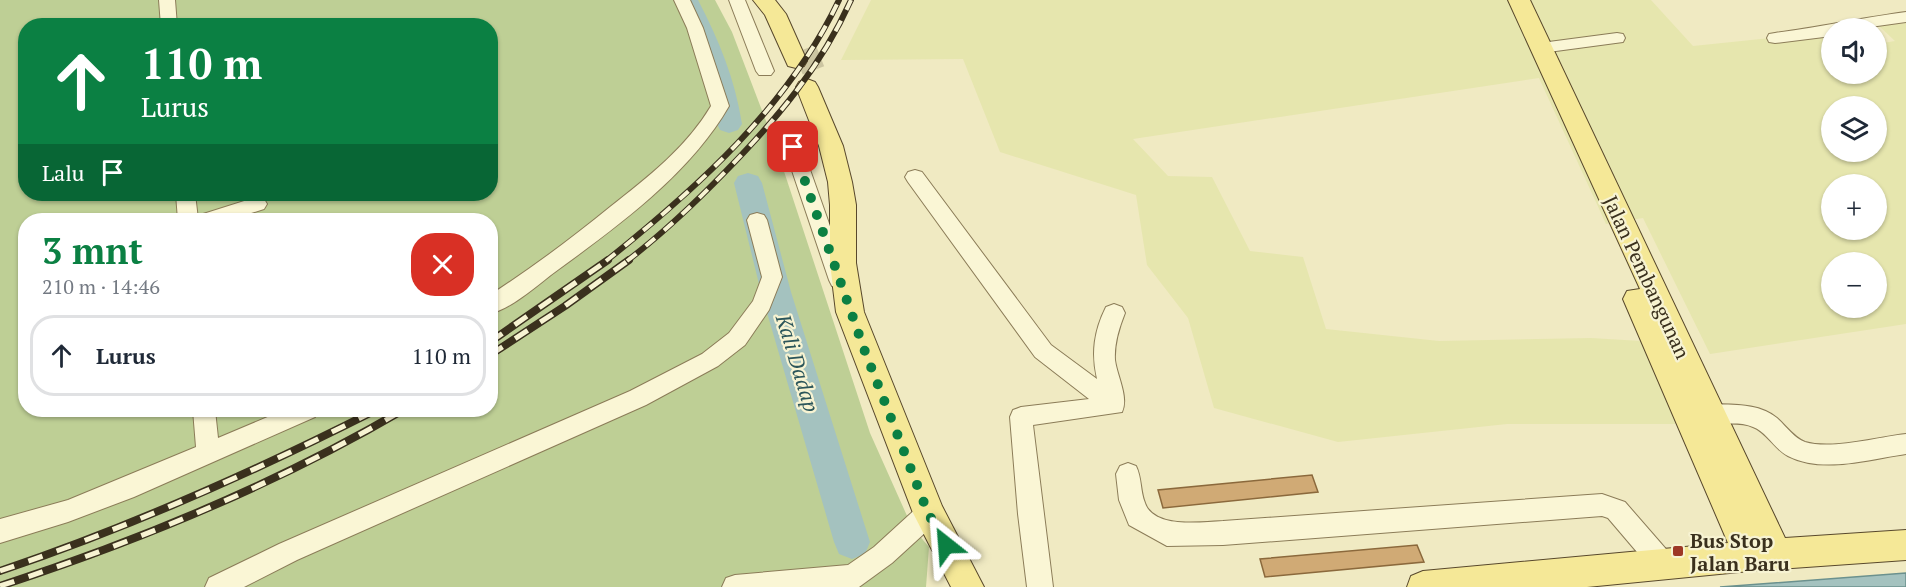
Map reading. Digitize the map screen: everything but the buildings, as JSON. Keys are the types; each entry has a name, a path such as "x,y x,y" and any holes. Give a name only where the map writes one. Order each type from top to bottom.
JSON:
{"main road":[{"path":"764,0 800,56 778,0"},
{"name":"Jalan Pembangunan","path":"1503,0 1763,555"},
{"name":"Jalan Pembangunan","path":"1519,0 1711,414 1763,555"},
{"path":"864,349 858,310 854,179 841,136 812,82 840,182 843,205 843,263 850,312 864,349 928,513 968,587"},
{"path":"1429,587 1763,555 1906,545"}],"street":[{"path":"167,0 169,18"},
{"path":"498,300 572,249 643,192 688,150 712,122 720,106 695,28 682,0"},
{"path":"737,0 765,71"},
{"path":"1887,20 1906,17"},
{"path":"1775,38 1821,32"},
{"path":"1541,48 1617,38"},
{"path":"793,147 850,312"},
{"path":"915,177 1043,351 1114,405"},
{"path":"228,213 256,204"},
{"path":"218,587 288,552 638,398 710,360 737,339 762,304 772,277 758,220"},
{"path":"1114,313 1102,348 1114,405"},
{"path":"1040,587 1030,514 1021,417 1114,405"},
{"path":"1711,414 1753,417 1764,422 1793,448 1803,452 1822,454 1906,444"},
{"path":"205,417 208,452"},
{"path":"0,531 125,489 291,417"},
{"path":"1128,474 1131,500 1138,517 1167,534 1234,532 1602,505 1616,510 1663,564"},
{"path":"735,587 853,577 883,555 928,513"},
{"path":"946,545 958,587"}],"green space":[{"path":"0,0 715,0 732,32 776,147 870,433 912,527 929,547 926,587 0,587"},
{"path":"871,0 1651,0 1693,46 1821,33 1821,84 1887,84 1887,42 1895,41 1887,34 1887,25 1906,23 1906,324 1710,354 1643,218 1606,224 1539,78 1133,139 1168,176 1212,177 1250,251 1303,257 1326,329 1439,341 1591,338 1658,342 1694,424 1507,424 1338,442 1214,408 1188,318 1147,265 1136,195 1000,152 963,59 841,60"}],"water":[{"path":"1906,573 1906,587 1720,587"}],"waterway":[{"name":"Kali Dadap","path":"686,0 702,31 719,74 729,124"},
{"name":"Kali Dadap","path":"748,183 776,292 852,542"}],"tunnel":[{"path":"805,49 816,77"}],"railway":[{"path":"606,261 673,205 738,143 794,75 818,39 839,0"},
{"path":"627,261 702,196 779,112 796,92 826,48 851,0"},
{"path":"498,336 608,260"},
{"path":"498,350 629,260"},
{"path":"0,571 96,536 191,497 362,417"},
{"path":"0,586 104,550 206,509 306,463 391,417"}],"place":[{"name":"Bus Stop Jalan Baru","path":"1678,551"}],"route":[{"path":"793,147 864,349 928,513 946,545"}]}
